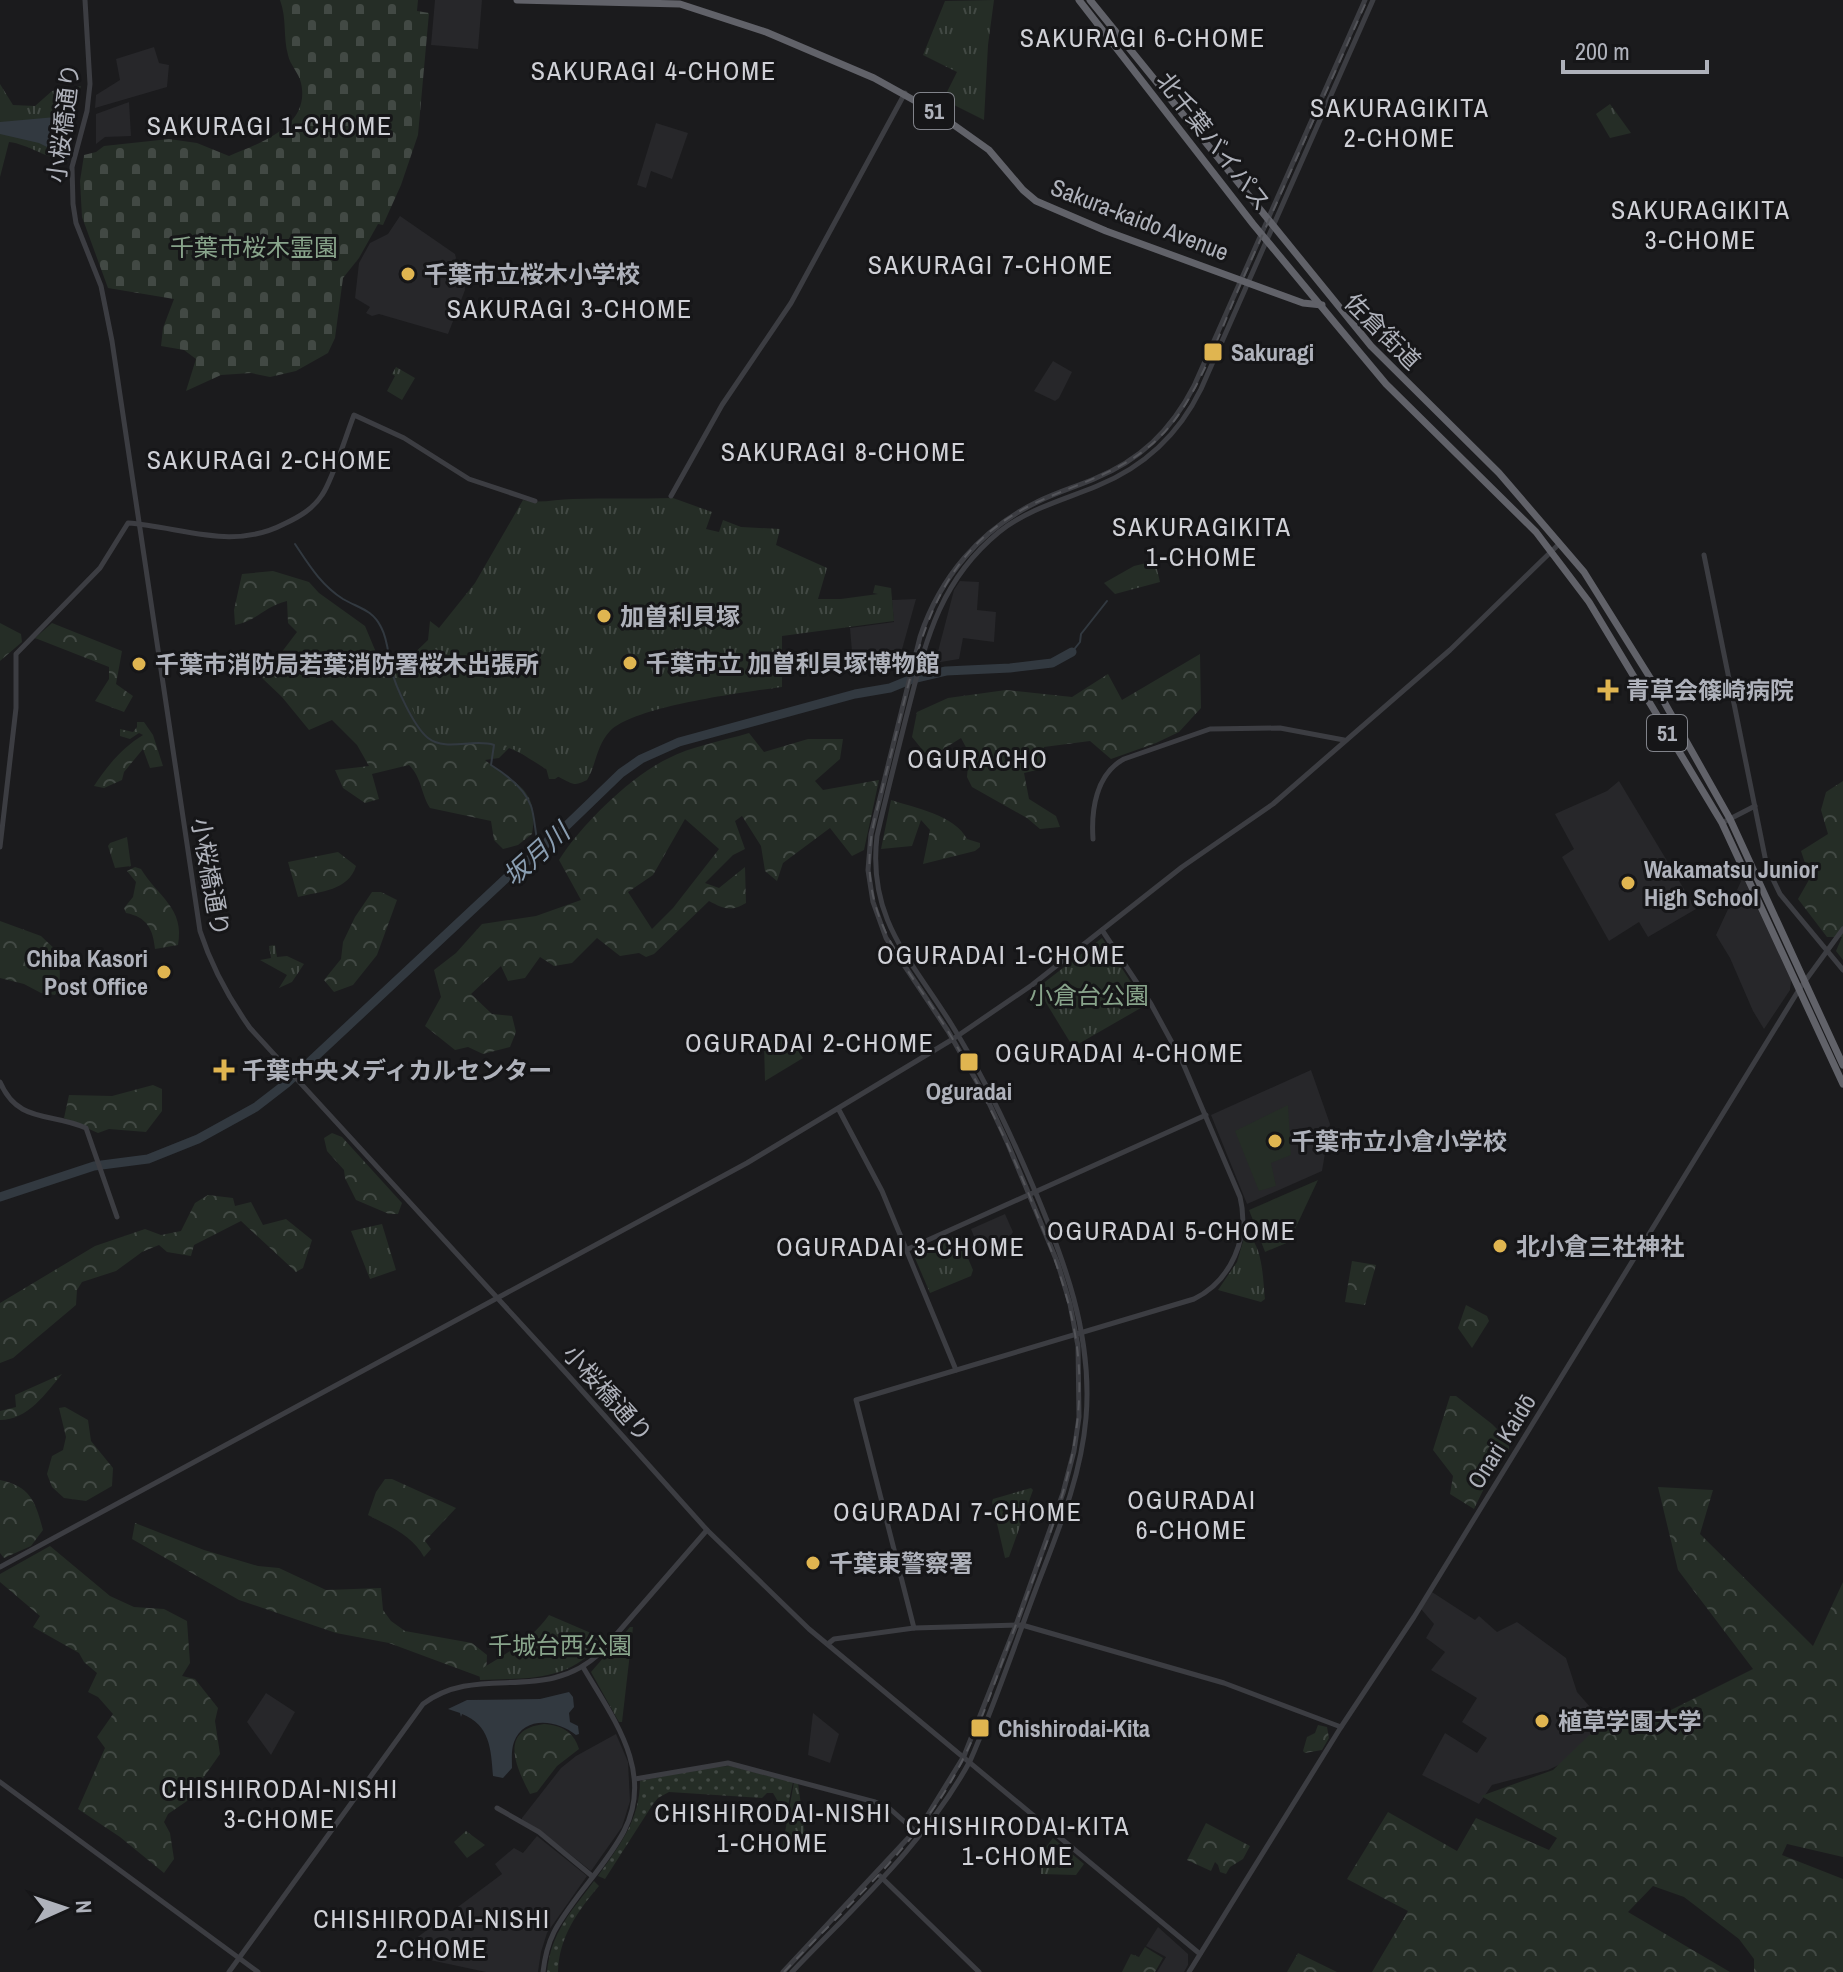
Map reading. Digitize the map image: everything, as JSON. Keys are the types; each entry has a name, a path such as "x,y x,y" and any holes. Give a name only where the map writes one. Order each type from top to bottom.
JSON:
{"highway":[{"name":"Sakura-kaido Avenue","path":"517,0 685,5 807,48 905,93 977,140 1036,201 1106,231 1303,303 1320,305"},
{"name":"北千葉バイパス","path":"1079,0 1320,305"},
{"name":"北千葉バイパス","path":"1090,0 1333,303"},
{"name":"佐倉街道","path":"1320,305 1333,303 1390,367 1499,473 1584,572 1630,645 1726,821 1806,980 1843,1065"},
{"name":"佐倉街道","path":"1320,305 1386,384 1517,511 1589,602 1726,821 1843,1084"}],"street":[{"name":"小桜橋通り","path":"85,0 90,84 87,111 72,167 73,204 76,223 101,286 107,315 200,931 228,997 250,1028 707,1530 809,1629 1200,1954"},
{"path":"1271,222 1365,0"},
{"path":"792,1972 880,1875 937,1802 964,1756 1071,1495 1082,1453 1087,1400 1071,1282 1032,1193 955,1037 886,938 873,902 868,862 930,611 946,580 984,537 1039,501 1127,463 1169,427 1194,386 1245,280 1373,0"},
{"path":"671,496 722,405 791,303 905,93"},
{"path":"0,847 16,708 16,654 100,568 128,523 233,537 256,536 298,517 323,494 354,415 404,438 469,479 535,501"},
{"path":"0,1567 747,1163 955,1037 1032,985 1182,867 1273,804 1450,650 1561,542"},
{"path":"1704,555 1767,867 1780,894 1843,970"},
{"path":"1093,839 1097,794 1113,766 1124,759 1210,729 1270,727 1344,740"},
{"path":"1726,821 1755,806"},
{"name":"Onari Kaidō","path":"1189,1972 1341,1727 1414,1617 1800,988 1843,929"},
{"path":"914,1628 856,1400 1194,1299 1213,1288 1232,1261 1243,1226 1242,1205 1182,1061 1151,1004 1102,930"},
{"path":"0,1082 7,1098 17,1107 86,1128 117,1217"},
{"path":"839,1110 882,1191 956,1370"},
{"path":"908,1249 1206,1115"},
{"path":"229,1972 423,1704 458,1686 545,1681 583,1667 601,1652 707,1530"},
{"path":"829,1643 834,1639 914,1628 1019,1625 1224,1683 1341,1727"},
{"path":"783,1972 933,1820 970,1761 1019,1625"},
{"path":"543,1972 546,1949 554,1929 626,1827 634,1802 635,1779 625,1742 583,1667"},
{"path":"635,1779 728,1763 875,1802 889,1808 915,1831"},
{"path":"0,1782 258,1972"},
{"path":"497,1808 539,1832 592,1876"},
{"path":"880,1875 979,1972"}],"shaded area":[{"path":"435,0 482,0 478,49 431,45"},
{"path":"154,47 159,63 169,65 167,87 95,108 96,95 120,80 116,59"},
{"path":"129,102 131,136 105,137 96,144 96,114"},
{"path":"67,116 63,141 57,152 39,143 0,134 0,122"},
{"path":"656,123 688,133 672,179 651,171 646,188 637,185"},
{"name":"千葉市立桜木小学校","path":"400,216 455,254 451,270 464,279 465,290 448,334 379,314 372,316 366,313 370,307 355,298 359,263 370,243 388,234"},
{"path":"1053,361 1072,372 1055,401 1034,391"},
{"path":"960,581 979,582 977,610 996,612 994,642 963,638 959,659 935,663 954,590"},
{"path":"916,599 901,653 870,671 854,676 850,628 894,622 892,600"},
{"name":"Wakamatsu Junior High School","path":"1619,781 1696,909 1648,937 1639,922 1609,941 1562,857 1574,849 1555,814 1607,791"},
{"path":"1743,877 1791,980 1790,990 1764,1029 1716,935"},
{"name":"千葉市立小倉小学校","path":"1311,1070 1330,1124 1322,1171 1247,1204 1211,1115"},
{"path":"1005,1214 1013,1232 1011,1235 979,1249 971,1229"},
{"path":"1432,1592 1475,1620 1479,1616 1497,1632 1517,1622 1566,1658 1577,1692 1598,1716 1599,1729 1576,1757 1548,1770 1492,1785 1479,1804 1422,1775 1445,1733 1477,1753 1487,1738 1462,1722 1477,1698 1431,1670 1445,1652 1426,1638 1434,1624 1421,1609"},
{"path":"569,1692 574,1707 569,1713 570,1722 578,1726 579,1734 551,1724 525,1727 514,1742 512,1768 503,1778 493,1776 490,1747 484,1731 471,1719 448,1709 467,1700 540,1699"},
{"path":"266,1693 295,1712 271,1755 247,1722"},
{"path":"813,1713 839,1734 830,1763 808,1755"},
{"path":"616,1734 628,1762 630,1801 622,1827 591,1871 522,1818 561,1768"},
{"path":"537,1836 587,1876 547,1933 538,1972 486,1972 411,1956 407,1945 502,1874 495,1864 514,1848 523,1853"},
{"path":"1158,1927 1188,1954 1184,1972 1157,1972 1166,1957 1146,1946"}],"green space":[{"name":"千葉市桜木霊園","path":"280,0 418,0 417,11 429,13 418,135 383,225 378,224 359,258 343,278 335,338 328,353 296,371 270,377 251,373 221,375 186,391 196,359 184,350 161,346 163,328 174,299 108,288 82,217 80,181 84,155 104,146 169,139 197,143 229,156 280,131 291,122 302,98 300,79 288,55"},
{"path":"994,0 984,120 942,102 957,72 923,55 945,1"},
{"path":"0,84 13,105 35,106 52,91 81,86 68,160 9,142 0,177"},
{"path":"1610,104 1631,133 1610,138 1596,114"},
{"path":"396,367 415,378 402,400 387,391"},
{"path":"673,498 712,512 706,529 719,532 723,520 741,527 780,529 776,545 827,568 818,599 878,594 873,593 875,585 891,588 894,621 782,636 782,687 665,707 623,722 605,737 587,780 577,784 507,746 441,742 428,735 412,708 398,669 428,640 430,621 439,628 475,583 523,500"},
{"path":"1155,561 1160,582 1115,594 1104,583 1134,566"},
{"path":"273,571 309,582 319,593 365,626 383,669 399,672 420,648 566,771 555,779 549,779 545,764 509,748 499,758 485,760 515,782 528,797 532,806 532,834 518,845 503,849 494,840 491,821 430,808 409,765 372,774 379,799 365,803 343,788 335,770 369,766 357,745 332,720 309,730 262,678 297,632 288,623 287,601 235,625 234,610 242,574"},
{"path":"0,623 21,634 22,642 0,661"},
{"path":"52,623 122,651 116,684 133,696 124,712 95,701 109,679 109,667 35,638"},
{"path":"1200,654 1201,708 1179,732 1111,759 1090,741 1044,747 1041,769 1024,773 1029,799 1056,816 1060,827 1040,829 1027,818 972,787 967,777 969,753 961,738 929,758 912,737 917,712 948,698 1006,690 1072,697 1108,674 1122,700"},
{"path":"137,722 144,722 153,735 163,766 150,768 143,749 124,772 122,780 104,788 94,786 116,758 143,735 139,733 130,739 120,736 120,729 133,732"},
{"path":"749,733 764,752 808,739 843,739 840,759 815,781 823,790 879,780 864,850 852,856 830,828 783,863 777,881 765,871 761,846 742,816 735,821 745,849 733,855 705,883 719,888 745,867 746,903 728,908 709,901 654,954 646,957 639,953 620,956 597,938 572,963 554,966 540,957 525,978 508,981 501,966 471,994 492,1014 512,1016 516,1032 510,1047 483,1054 468,1047 455,1050 425,1026 441,997 434,970 456,953 482,924 536,916 581,900 559,860 607,803 638,777 676,754","holes":["685,819 719,849 673,908 652,929 628,892 653,875"]},
{"path":"1843,781 1843,960 1836,951 1842,937 1827,937 1798,899 1810,878 1801,851 1828,834 1821,810 1826,792"},
{"path":"891,800 944,818 967,839 980,843 980,847 975,851 923,864 930,830 921,820 912,846 881,849"},
{"path":"127,837 131,866 115,868 108,846"},
{"path":"338,852 356,866 347,881 333,889 298,897 288,862"},
{"path":"135,867 141,869 174,912 178,921 178,945 155,949 148,925 126,913 124,908 133,897 136,882 127,871"},
{"path":"372,892 381,892 397,900 377,955 353,985 334,992 324,980 341,959 343,942"},
{"path":"0,921 41,936 58,952 60,980 55,995 0,978"},
{"name":"小倉台公園","path":"1102,938 1146,1005 1073,1047 1037,988"},
{"path":"275,945 277,957 287,956 304,964 292,982 279,988 287,975 260,960 271,958 269,946"},
{"path":"786,1034 803,1058 765,1081 764,1044"},
{"path":"153,1085 162,1089 162,1111 146,1132 109,1129 98,1133 64,1118 69,1095 112,1096"},
{"path":"1288,1105 1291,1155 1271,1163 1276,1186 1259,1191 1235,1131"},
{"path":"332,1133 342,1137 402,1203 398,1214 389,1214 356,1200 344,1170 327,1151 324,1138"},
{"path":"1318,1180 1289,1242 1265,1252 1249,1210"},
{"path":"208,1195 233,1198 235,1206 251,1202 263,1225 286,1219 312,1240 303,1268 296,1272 241,1221 194,1245 191,1256 167,1252 159,1245 142,1252 116,1271 82,1282 77,1290 76,1305 13,1358 0,1363 0,1303 95,1246 145,1229 161,1235 181,1231 195,1203"},
{"path":"382,1224 396,1270 370,1279 351,1231"},
{"path":"958,1235 973,1270 971,1276 930,1293 915,1258 917,1253"},
{"path":"1249,1236 1254,1241 1262,1265 1265,1299 1261,1302 1218,1290 1237,1262 1244,1238"},
{"path":"1352,1261 1376,1265 1365,1305 1345,1302"},
{"path":"1466,1305 1487,1316 1489,1321 1472,1348 1458,1328"},
{"path":"62,1374 28,1410 10,1419 0,1420 0,1411 16,1407 15,1395"},
{"path":"1450,1396 1456,1396 1509,1441 1509,1451 1490,1476 1474,1509 1450,1494 1453,1476 1433,1450"},
{"path":"65,1407 88,1420 91,1441 113,1468 112,1486 86,1501 64,1498 52,1487 47,1474 52,1456 63,1450 66,1437 59,1408"},
{"path":"385,1479 392,1479 456,1508 425,1541 431,1549 424,1557 407,1537 368,1515 376,1492"},
{"path":"0,1480 25,1491 37,1511 43,1530 31,1546 4,1558 0,1553"},
{"path":"1658,1487 1713,1490 1700,1534 1813,1646 1843,1582 1843,1857 1787,1844 1782,1855 1843,1879 1843,1972 1754,1972 1754,1959 1739,1939 1684,1897 1653,1886 1628,1912 1730,1972 1372,1972 1408,1911 1347,1879 1388,1812 1457,1851 1476,1818 1549,1850 1557,1838 1481,1796 1553,1770 1609,1716 1671,1710 1753,1669 1678,1570"},
{"path":"1033,1490 1009,1557 1005,1558 993,1499"},
{"path":"135,1523 204,1550 258,1566 279,1568 326,1590 381,1588 383,1610 391,1621 405,1631 472,1643 487,1655 486,1679 389,1643 336,1633 239,1600 132,1539"},
{"path":"50,1546 110,1596 134,1607 164,1609 187,1621 190,1663 182,1676 195,1679 218,1708 215,1721 220,1754 187,1801 168,1814 164,1822 170,1833 174,1859 164,1873 120,1837 78,1809 105,1748 97,1737 113,1714 98,1697 88,1692 97,1673 79,1653 33,1627 40,1616 0,1582 0,1574"},
{"name":"千城台西公園","path":"549,1615 605,1639 578,1663 548,1675 480,1680 479,1670 526,1639"},
{"name":"千城台西公園","path":"633,1627 622,1722 619,1722 591,1672"},
{"path":"544,1724 566,1730 579,1749 557,1766 537,1792 530,1794 514,1751 520,1734"},
{"path":"1318,1725 1327,1727 1329,1738 1322,1750 1305,1753 1307,1737 1315,1733"},
{"path":"730,1766 793,1782 788,1806 780,1805 773,1793 767,1793 762,1798 669,1792 653,1804 605,1879 598,1876 621,1843 632,1820 640,1781 708,1767"},
{"path":"794,1782 798,1783 807,1850 782,1849"},
{"path":"1206,1823 1250,1846 1243,1859 1230,1867 1226,1874 1220,1872 1215,1862 1211,1871 1187,1860"},
{"path":"466,1831 485,1845 467,1858 454,1842"},
{"path":"1053,1838 1084,1864 1076,1875 1041,1874 1042,1852"},
{"path":"594,1881 599,1886 583,1905 566,1936 558,1972 547,1972 558,1934"},
{"path":"1145,1947 1163,1958 1155,1972 1122,1972 1131,1954 1139,1957"},
{"path":"1298,1953 1337,1972 1287,1972"}],"waterway":[{"path":"295,544 328,587 377,621 385,637 396,685 423,733 443,744 494,745 491,765 515,783 528,800 541,851"},
{"name":"坂月川","path":"1072,652 1080,642 1081,634 1107,601"},
{"name":"坂月川","path":"0,1197 94,1166 148,1159 198,1139 256,1107 287,1083 515,870 541,851 552,835 562,830 621,773 641,759 679,742 855,694 890,688 912,679 946,671 1052,663 1072,652"}],"railway":[{"path":"784,1972 903,1847 950,1783 989,1699 1051,1529 1071,1458 1077,1422 1077,1347 1066,1296 1050,1247 991,1110 942,1021 891,944 879,917 872,889 869,857 874,822 910,678 929,619 942,591 978,543 1031,505 1105,474 1139,454 1169,427 1191,396 1367,0"}],"place":[{"name":"千葉市立桜木小学校","path":"408,274"},
{"name":"Sakuragi","path":"1213,352"},
{"name":"加曽利貝塚","path":"604,616"},
{"name":"千葉市立 加曽利貝塚博物館","path":"630,663"},
{"name":"千葉市消防局若葉消防署桜木出張所","path":"139,664"},
{"name":"青草会篠崎病院","path":"1608,690"},
{"name":"Wakamatsu Junior High School","path":"1628,883"},
{"name":"Chiba Kasori Post Office","path":"164,972"},
{"name":"Oguradai","path":"969,1062"},
{"name":"千葉中央メディカルセンター","path":"224,1070"},
{"name":"千葉市立小倉小学校","path":"1275,1141"},
{"name":"北小倉三社神社","path":"1500,1246"},
{"name":"千葉東警察署","path":"813,1563"},
{"name":"植草学園大学","path":"1542,1721"},
{"name":"Chishirodai-Kita","path":"980,1728"}],"district":[{"name":"SAKURAGI 6-CHOME","path":"1143,37"},
{"name":"SAKURAGI 4-CHOME","path":"654,70"},
{"name":"SAKURAGIKITA 2-CHOME","path":"1400,122"},
{"name":"SAKURAGI 1-CHOME","path":"270,125"},
{"name":"SAKURAGIKITA 3-CHOME","path":"1701,224"},
{"name":"SAKURAGI 7-CHOME","path":"991,264"},
{"name":"SAKURAGI 3-CHOME","path":"570,308"},
{"name":"SAKURAGI 8-CHOME","path":"844,451"},
{"name":"SAKURAGI 2-CHOME","path":"270,459"},
{"name":"SAKURAGIKITA 1-CHOME","path":"1202,541"},
{"name":"OGURACHO","path":"978,758"},
{"name":"OGURADAI 1-CHOME","path":"1002,954"},
{"name":"OGURADAI 2-CHOME","path":"810,1042"},
{"name":"OGURADAI 4-CHOME","path":"1120,1052"},
{"name":"OGURADAI 5-CHOME","path":"1172,1230"},
{"name":"OGURADAI 3-CHOME","path":"901,1246"},
{"name":"OGURADAI 7-CHOME","path":"958,1511"},
{"name":"OGURADAI 6-CHOME","path":"1192,1514"},
{"name":"CHISHIRODAI-NISHI 3-CHOME","path":"280,1803"},
{"name":"CHISHIRODAI-NISHI 1-CHOME","path":"773,1827"},
{"name":"CHISHIRODAI-KITA 1-CHOME","path":"1018,1840"},
{"name":"CHISHIRODAI-NISHI 2-CHOME","path":"432,1933"}]}
